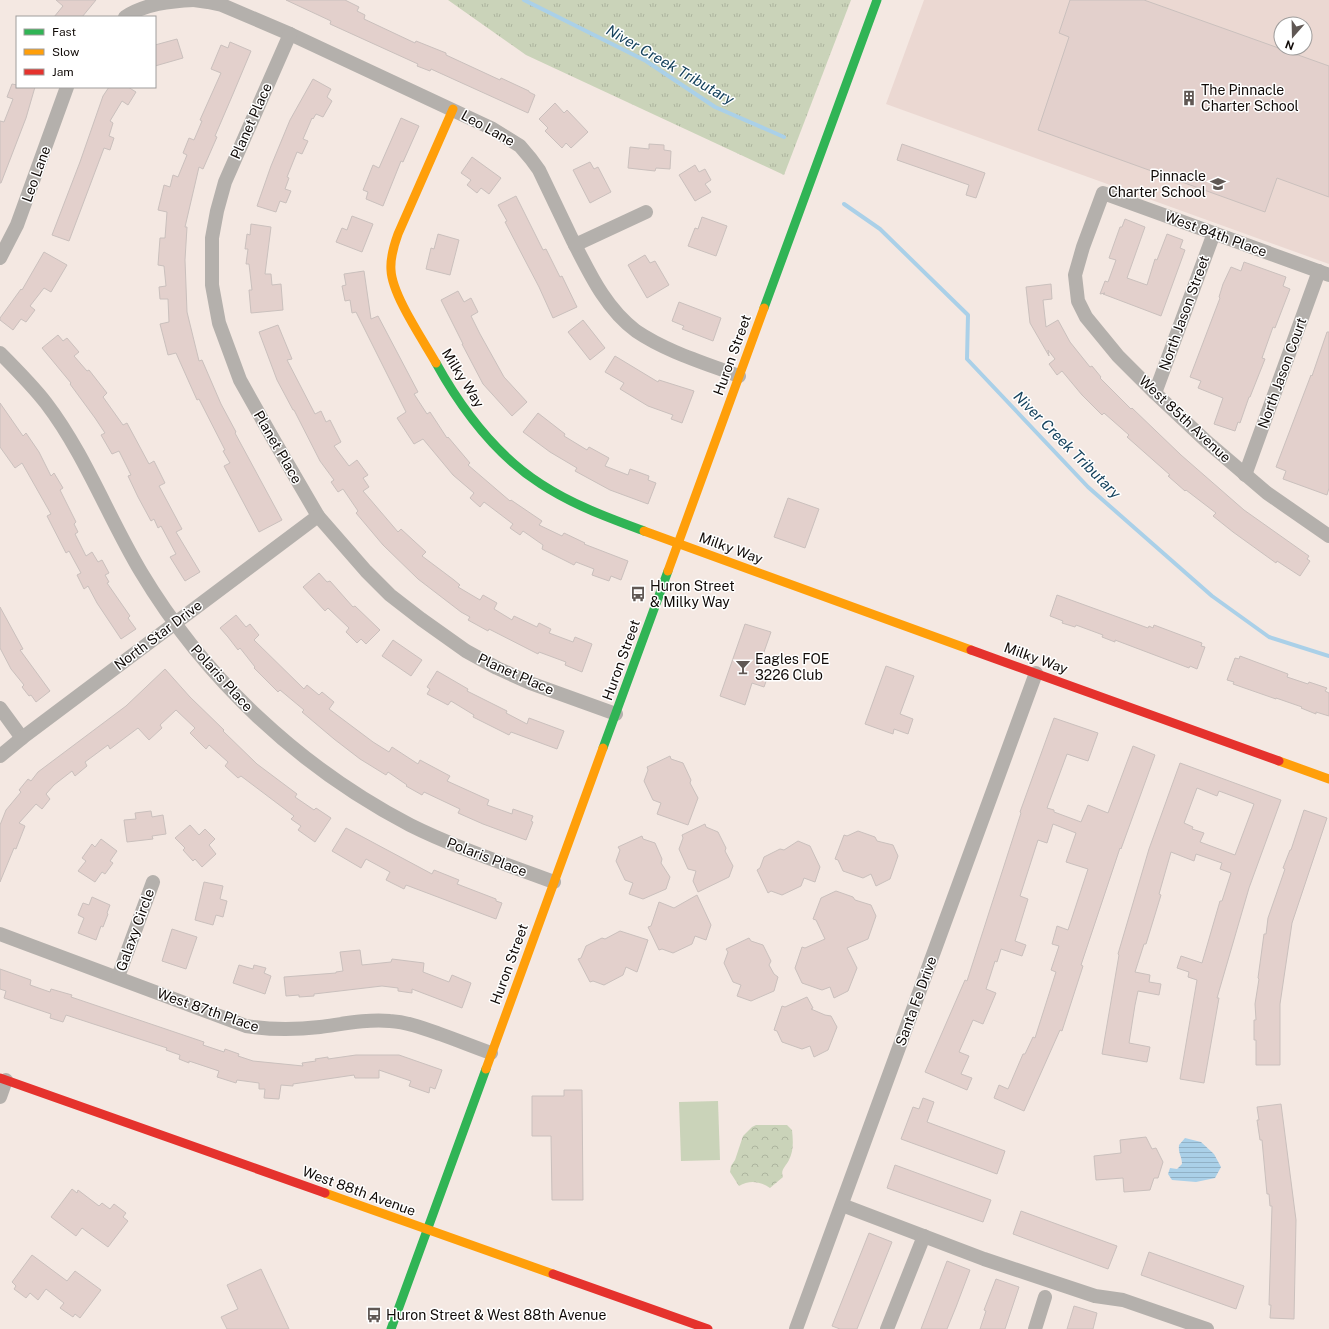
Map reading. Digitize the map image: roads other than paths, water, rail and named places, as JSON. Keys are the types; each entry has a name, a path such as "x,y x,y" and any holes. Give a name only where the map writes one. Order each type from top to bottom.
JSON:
{"main road":[{"name":"Huron Street","path":"391,1329 877,0"},
{"name":"Milky Way","path":"453,109 398,234 390,264 391,275 402,304 464,407 477,425 522,470 562,498 608,518 1329,780"},
{"name":"West 88th Avenue","path":"3,1079 708,1329"}],"street":[{"name":"Leo Lane","path":"126,16 147,7 172,1 194,0 222,5 290,34 453,109 515,142 539,170 593,281 624,321 636,330 668,348 739,376"},
{"name":"Planet Place","path":"290,34 224,182 212,238 212,285 219,323 240,380 318,516 366,571 390,595 466,651 497,668 530,683 616,714"},
{"name":"Leo Lane","path":"0,258 17,225 67,88"},
{"name":"West 84th Place","path":"1075,275 1083,247 1103,193 1324,273"},
{"path":"575,245 646,212"},
{"name":"North Jason Street","path":"1155,393 1214,233"},
{"name":"North Jason Court","path":"1245,475 1324,273"},
{"name":"West 85th Avenue","path":"1075,275 1078,301 1086,317 1118,356 1155,393 1245,475 1291,511 1329,536"},
{"name":"Polaris Place","path":"0,353 28,380 59,422 87,470 141,572 174,624 240,700 266,726 293,748 352,791 411,825 450,843 554,882"},
{"name":"North Star Drive","path":"0,756 318,516"},
{"name":"Santa Fe Drive","path":"796,1329 1036,673"},
{"path":"0,708 22,738"},
{"name":"Galaxy Circle","path":"118,977 153,882"},
{"name":"West 87th Place","path":"0,934 246,1026 280,1030 321,1027 364,1021 405,1022 491,1053"},
{"path":"0,1097 3,1079"},
{"path":"842,1205 984,1259 1095,1296 1123,1300 1207,1329"},
{"path":"888,1329 924,1236"},
{"path":"1035,1329 1046,1296"}],"water":[{"path":"1185,1138 1201,1142 1214,1154 1221,1167 1215,1178 1196,1182 1172,1180 1168,1174 1170,1168 1177,1169 1182,1164 1179,1145"}],"waterway":[{"name":"Niver Creek Tributary","path":"524,0 646,61 715,107 784,137"},
{"name":"Niver Creek Tributary","path":"844,204 880,229 968,315 967,359 1088,487 1212,596 1269,637 1329,656"}],"place":[{"name":"The Pinnacle Charter School","path":"1189,98"},
{"name":"Pinnacle Charter School","path":"1218,184"},
{"name":"Huron Street & Milky Way","path":"638,594"},
{"name":"Eagles FOE 3226 Club","path":"743,667"},
{"name":"Huron Street & West 88th Avenue","path":"374,1315"}]}
